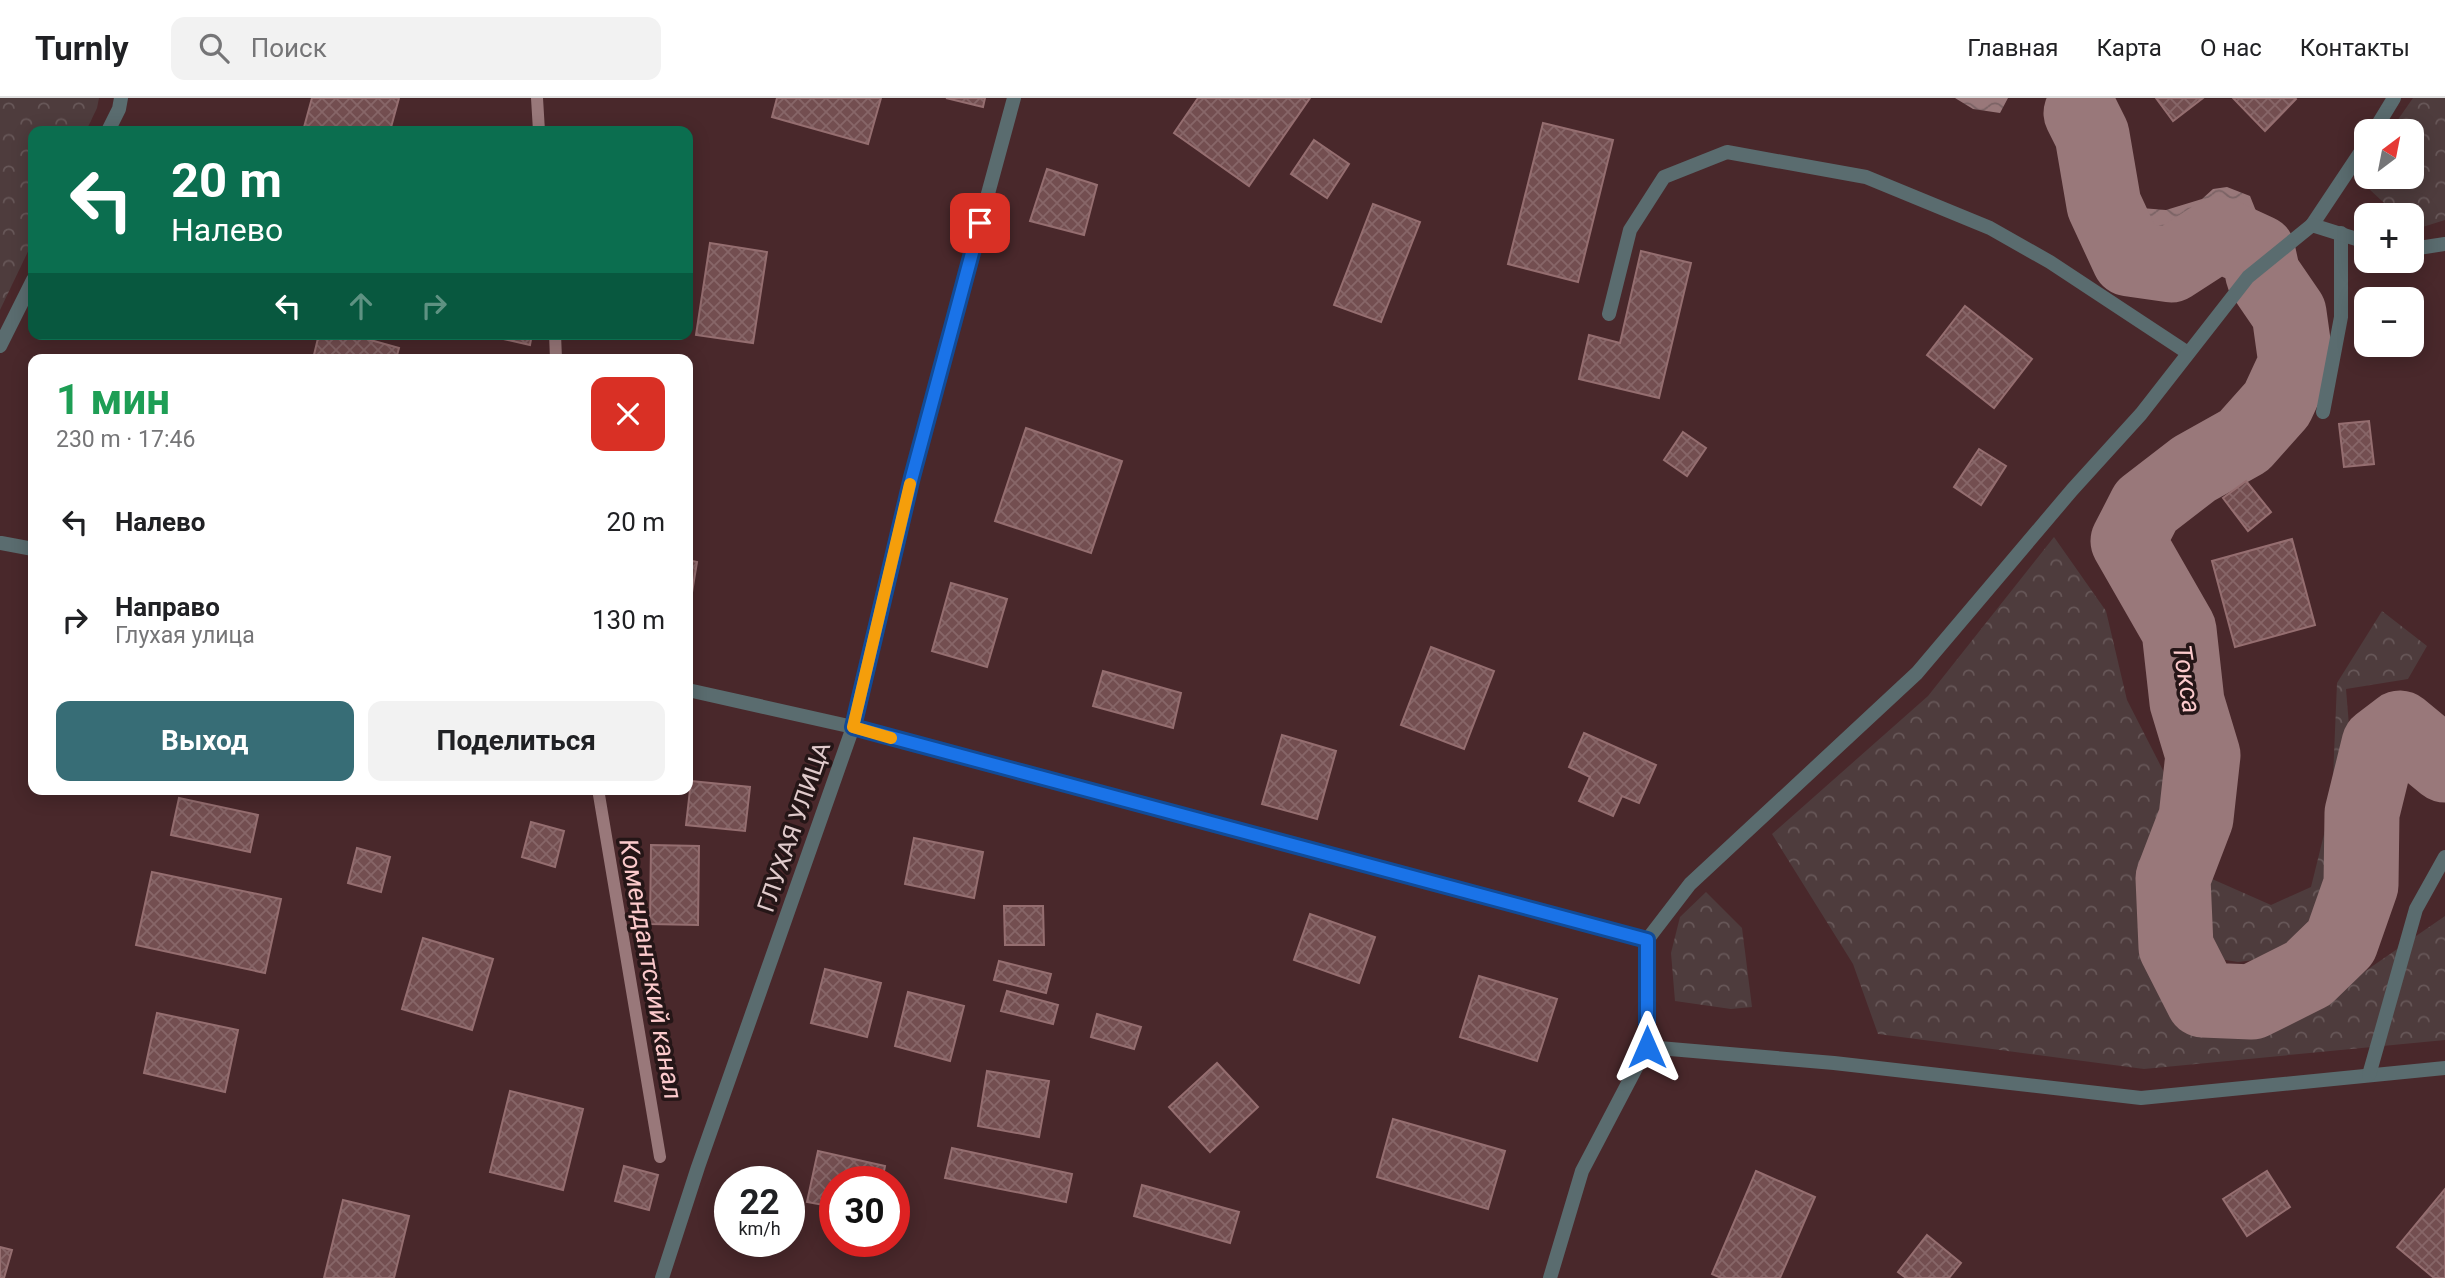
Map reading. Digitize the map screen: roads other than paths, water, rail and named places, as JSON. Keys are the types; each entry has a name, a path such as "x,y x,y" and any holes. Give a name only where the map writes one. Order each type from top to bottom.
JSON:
{"street":[{"path":"110,126 121,98"},
{"name":"ГЛУХАЯ УЛИЦА","path":"662,1278 698,1167 853,727 912,477 1014,98"},
{"path":"2381,119 2394,98"},
{"path":"1609,314 1630,230 1664,177 1727,152 1867,177 1990,228 2050,262 2188,353"},
{"path":"1550,1278 1582,1171 1647,1047 1647,940 1690,884 1917,673 2072,490 2141,414 2248,277 2312,225 2354,162"},
{"path":"2312,225 2354,238"},
{"path":"2323,412 2342,317 2341,233"},
{"path":"2424,247 2445,244"},
{"path":"0,346 28,290"},
{"path":"0,544 28,547"},
{"path":"693,691 853,727 1647,940"},
{"path":"2369,1075 2416,909 2445,857"},
{"path":"1647,1047 1834,1063 2141,1098 2445,1068"}],"water":[{"path":"1955,98 2008,98 2000,113 1973,109"},
{"path":"2227,187 2250,196 2258,216 2278,227 2271,240 2294,282 2307,314 2294,348 2289,313 2263,275 2257,252 2219,234 2171,265 2129,259 2104,205 2166,210 2202,199 2213,189"}],"waterway":[{"name":"Комендантский канал","path":"537,98 539,126"},
{"name":"Токса","path":"2081,113 2092,135 2104,205 2129,259 2171,265 2219,234 2258,252 2263,275 2289,313 2296,363 2277,404 2244,441 2194,469 2146,506 2128,541 2179,630 2187,702 2203,755 2196,818 2173,878 2176,947 2203,1000 2252,1002 2308,974 2341,942 2361,885 2362,813 2379,744 2400,728 2445,765"},
{"name":"Комендантский канал","path":"555,340 556,354"},
{"name":"Комендантский канал","path":"599,795 660,1157"}]}
